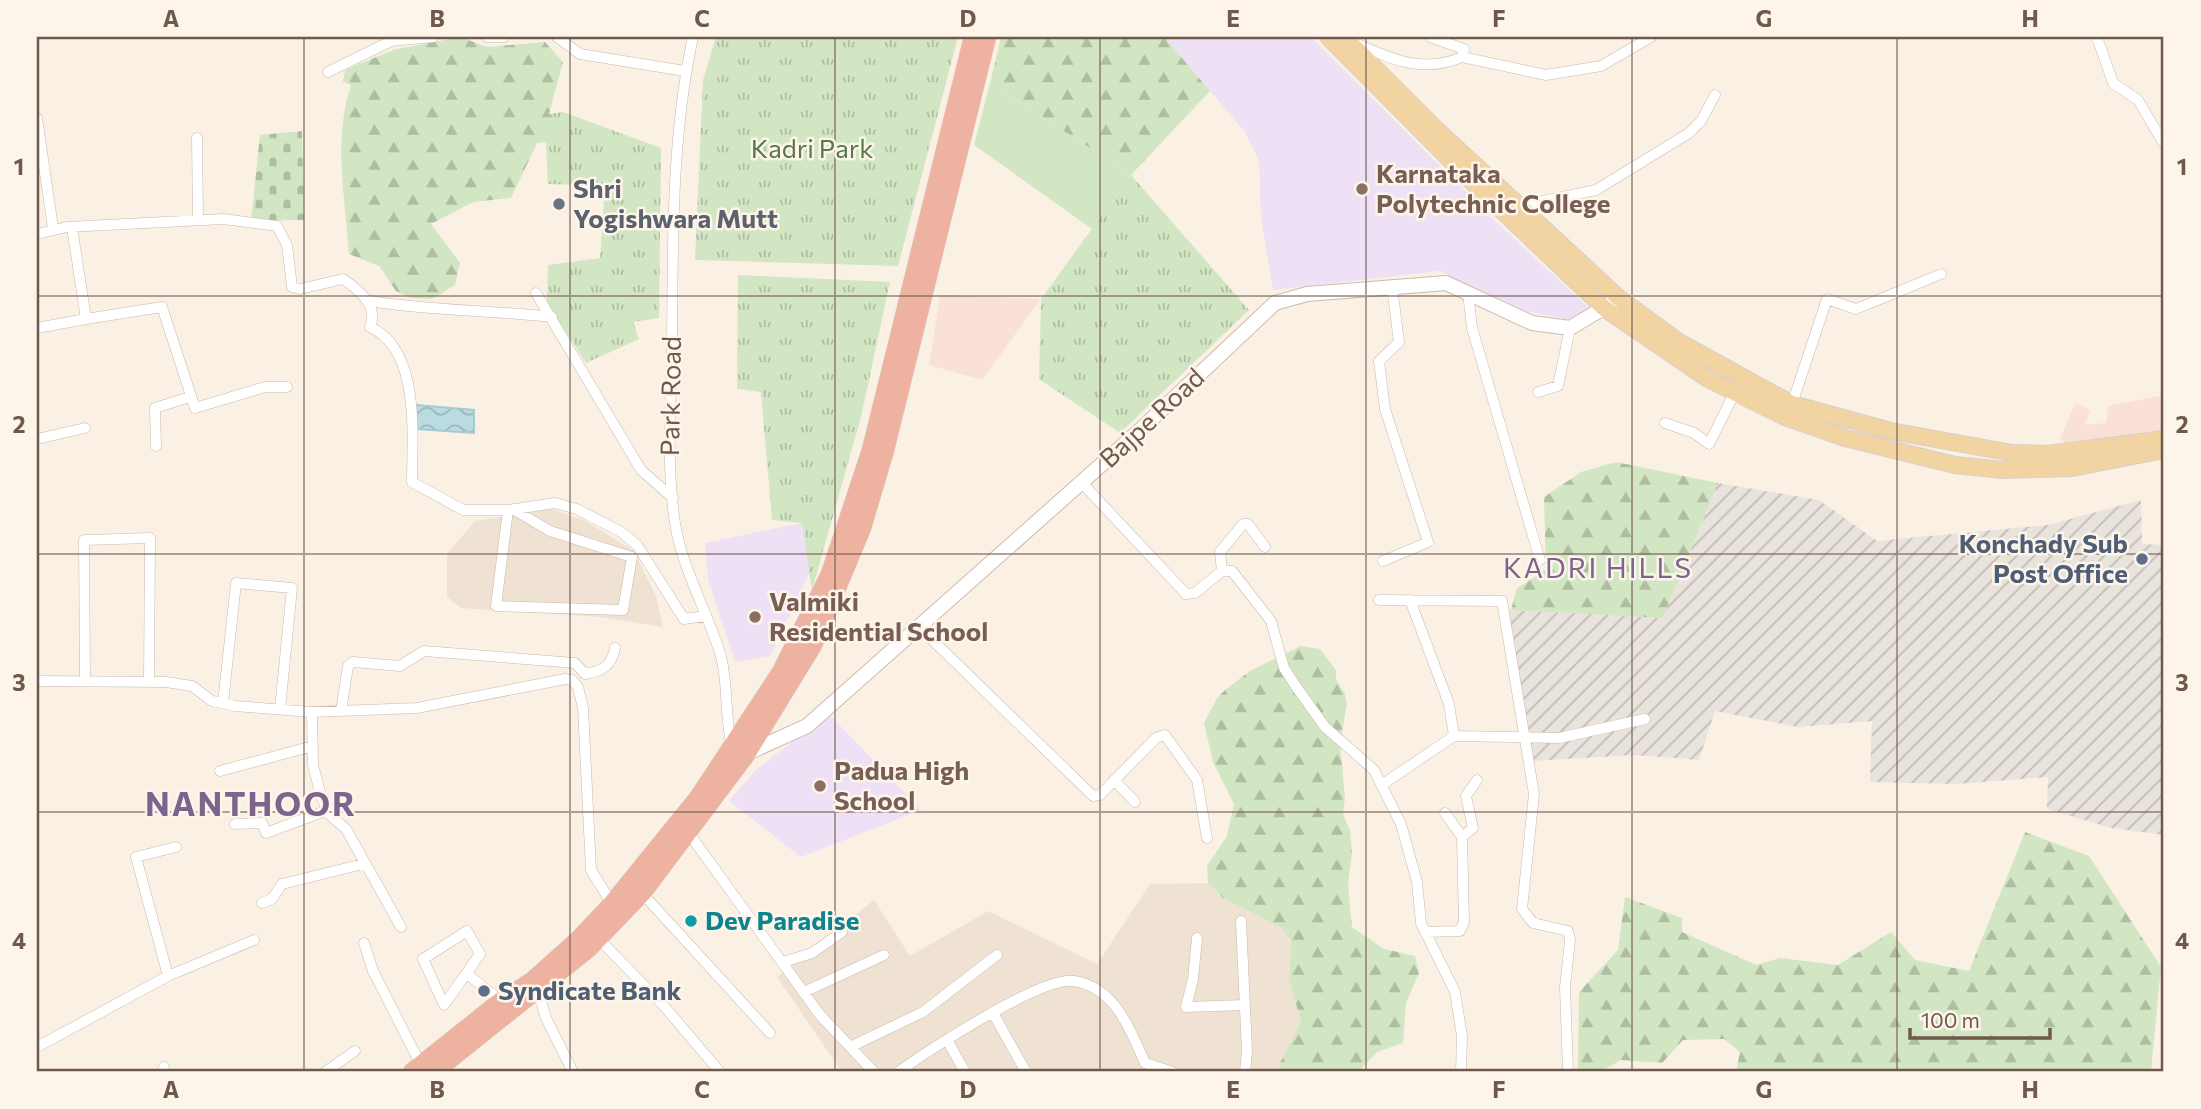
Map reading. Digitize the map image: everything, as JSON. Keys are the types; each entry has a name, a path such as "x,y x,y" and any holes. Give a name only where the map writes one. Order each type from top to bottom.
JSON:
{"highway":[{"path":"422,1070 501,1001 541,973 612,904 738,752 781,673 830,574 871,450 973,37"},
{"path":"422,1070 538,992 599,939 642,893 688,832 738,752 813,645 862,528 886,450 987,37"}],"main road":[{"path":"1328,37 1477,187 1604,307 1707,379 1785,417 1845,438 1955,465 2038,471 2164,450"},
{"path":"1345,37 1517,206 1619,298 1679,342 1792,404 1891,431 2012,453 2048,454 2164,439"}],"street":[{"path":"328,72 391,41 433,37"},
{"path":"488,37 504,37"},
{"path":"557,37 580,54 685,71"},
{"name":"Park Road","path":"693,37 685,71 673,201 673,498 685,563 723,666 725,716 738,752"},
{"path":"1345,37 1396,61 1421,65 1448,63 1462,57 1546,75 1601,66 1651,37"},
{"path":"1430,37 1464,49 1462,57"},
{"path":"2097,37 2113,83 2138,100 2164,144"},
{"path":"1517,206 1571,198 1596,190 1689,133 1701,121 1715,95"},
{"path":"37,118 53,228"},
{"path":"197,138 198,220"},
{"path":"37,234 53,228 239,219 277,226 287,245 290,284 295,289 342,279 370,301 444,311 552,317"},
{"path":"72,227 86,319"},
{"path":"1792,404 1827,299 1856,309 1941,274"},
{"name":"Bajpe Road","path":"738,752 807,726 1081,482 1275,303 1307,294 1446,283 1532,323 1570,328"},
{"path":"1383,561 1428,542 1384,397 1379,361 1399,342 1392,287"},
{"path":"536,293 641,470 673,498"},
{"path":"1468,293 1472,328 1541,560"},
{"path":"1538,392 1558,386 1570,328 1619,298"},
{"path":"370,301 374,318 370,327 382,332 406,367 412,415 412,482 463,510 511,509 555,503 577,509 621,532 646,556 684,619 706,616"},
{"path":"37,328 162,307 195,408 265,387 288,387"},
{"path":"1665,423 1694,433 1709,444 1735,392"},
{"path":"156,446 155,408 190,397"},
{"path":"37,439 85,428"},
{"path":"1081,482 1186,594 1195,593 1222,570 1232,571 1271,621 1284,668 1325,727 1374,770 1383,784 1408,847 1426,932 1455,992 1462,1036 1461,1072"},
{"path":"511,509 550,531 632,557 623,610 496,606 511,509"},
{"path":"1222,570 1220,552 1243,524 1248,524 1265,547"},
{"path":"85,680 85,540 150,538 149,682"},
{"path":"223,703 236,583 292,588 280,709"},
{"path":"1379,600 1502,601 1527,738 1534,794 1522,909 1533,923 1568,931 1568,1072"},
{"path":"1410,600 1449,704 1454,736"},
{"path":"919,627 1093,796 1100,794 1156,738 1165,735 1197,780 1207,838"},
{"path":"341,711 348,666 353,662 400,666 424,652 575,663 585,674 602,671 612,660 615,648"},
{"path":"37,681 149,682 192,686 212,701 312,712 417,708 565,679 572,680 578,687 583,708 591,870 612,904"},
{"path":"312,712 313,765 321,796 328,810 346,829 363,864 401,927"},
{"path":"1383,784 1454,736 1559,738 1645,719"},
{"path":"220,771 313,746"},
{"path":"1114,780 1135,802"},
{"path":"1462,836 1473,828 1466,802 1467,790 1477,780"},
{"path":"235,824 262,823 266,834 328,810"},
{"path":"1426,932 1460,931 1463,928 1462,836 1445,813"},
{"path":"688,832 804,992 874,1072"},
{"path":"168,976 136,858 176,846"},
{"path":"262,904 272,900 282,884 363,864"},
{"path":"642,893 770,1033"},
{"path":"1241,921 1245,1072"},
{"path":"467,931 480,954 467,974 444,1005 423,960 467,931"},
{"path":"783,962 812,954 842,932"},
{"path":"1196,938 1193,979 1186,1007 1245,1005"},
{"path":"599,939 674,1016 720,1072"},
{"path":"37,1047 168,976 254,940"},
{"path":"364,943 373,971 422,1070"},
{"path":"804,992 884,955"},
{"path":"850,1047 923,1012 997,955"},
{"path":"467,974 501,1001"},
{"path":"898,1072 993,1013 1058,981 1076,981 1101,992 1118,1009 1145,1063 1173,1072"},
{"path":"538,992 546,1018 573,1072"},
{"path":"993,1013 1026,1072"},
{"path":"947,1040 965,1072"},
{"path":"325,1072 355,1051"}],"shaded area":[{"name":"Karnataka Polytechnic College","path":"1164,37 1311,37 1496,222 1589,308 1570,320 1526,311 1439,271 1273,290 1261,218 1259,161 1245,132"},
{"path":"940,295 1041,299 982,380 929,365"},
{"path":"2164,395 2164,432 2064,443 2060,438 2076,402 2090,411 2085,425 2106,423 2108,406"},
{"path":"1718,483 1819,500 1877,541 2048,525 2141,500 2142,544 2164,545 2164,835 2111,828 2047,809 2048,777 1957,784 1870,782 1872,721 1798,727 1715,711 1699,760 1634,755 1533,761 1498,609 1663,618"},
{"path":"551,509 584,520 634,551 656,596 663,627 600,617 461,608 447,597 447,554 475,521"},
{"name":"Valmiki Residential School","path":"802,523 810,572 770,656 735,662 708,579 705,543"},
{"name":"Padua High School","path":"828,713 921,810 801,857 729,801 755,771"},
{"path":"1208,883 1223,898 1283,928 1291,941 1289,980 1301,1021 1280,1063 1279,1072 842,1072 777,977 874,900 910,956 988,911 1097,964 1150,884"}],"green space":[{"path":"460,37 487,47 545,42 563,62 549,114 557,141 537,143 511,198 473,202 431,224 460,263 455,285 432,299 411,298 396,291 379,266 349,254 341,148 351,85 343,82 345,70 393,50"},
{"name":"Kadri Park","path":"716,37 958,37 898,266 695,260 703,80"},
{"path":"1001,37 1164,37 1210,91 1131,175 990,83"},
{"path":"990,83 1131,175 1092,229 974,145"},
{"path":"563,112 661,148 659,318 633,322 639,339 586,363 547,302 548,265 600,258 605,186 548,184 546,145 549,114"},
{"path":"302,131 304,220 251,221 260,135"},
{"path":"1131,175 1249,310 1120,433 1039,379 1041,299"},
{"path":"738,275 890,282 861,417 812,590 802,523 772,520 761,392 737,389"},
{"path":"1616,462 1718,483 1663,618 1511,610 1517,588 1546,570 1544,497 1581,472"},
{"path":"1301,646 1320,649 1336,670 1336,680 1345,694 1347,704 1340,743 1345,798 1343,814 1350,831 1352,853 1348,884 1352,927 1384,949 1415,956 1419,973 1406,1003 1403,1043 1377,1052 1358,1072 1279,1072 1280,1063 1301,1021 1289,980 1291,941 1282,928 1223,898 1208,883 1207,866 1227,836 1234,804 1213,762 1204,723 1217,698 1225,690 1250,671"},
{"path":"2025,832 2089,856 2161,967 2151,1072 1736,1072 1740,1052 1724,1039 1683,1040 1662,1063 1621,1060 1600,1072 1578,1072 1579,992 1618,950 1625,897 1682,918 1682,932 1756,965 1780,958 1838,965 1891,932 1915,960 1969,971"}],"water":[{"path":"416,405 474,410 474,433 417,429"}],"place":[{"name":"Karnataka Polytechnic College","path":"1362,189"},
{"name":"Shri Yogishwara Mutt","path":"559,204"},
{"name":"Konchady Sub Post Office","path":"2142,559"},
{"name":"Valmiki Residential School","path":"755,617"},
{"name":"Padua High School","path":"820,786"},
{"name":"Dev Paradise","path":"691,921"},
{"name":"Syndicate Bank","path":"484,991"}],"district":[{"name":"KADRI HILLS","path":"1598,568"},
{"name":"NANTHOOR","path":"251,804"}]}
